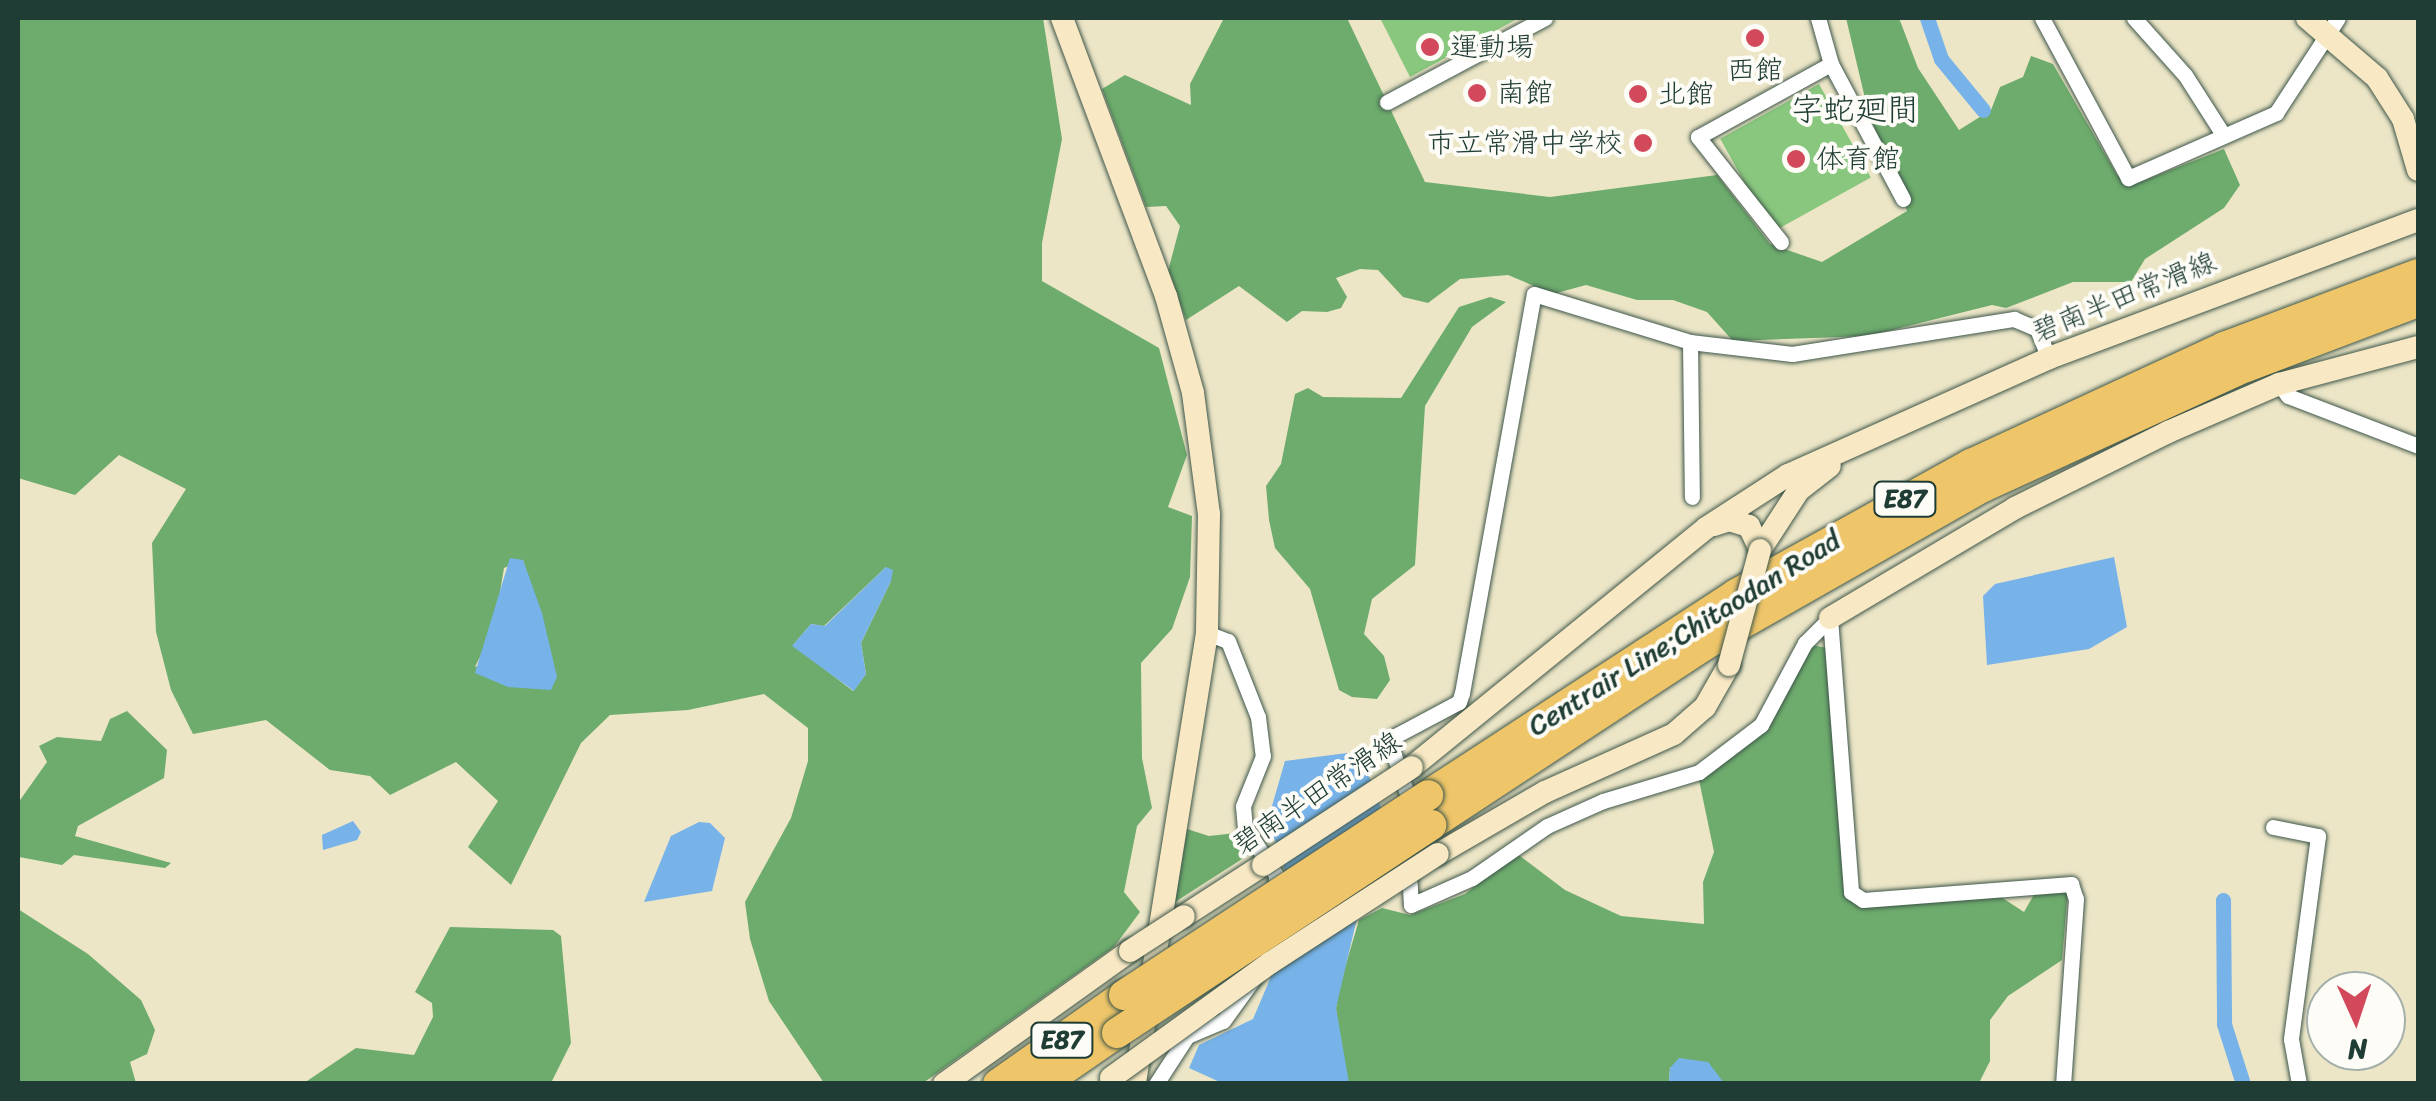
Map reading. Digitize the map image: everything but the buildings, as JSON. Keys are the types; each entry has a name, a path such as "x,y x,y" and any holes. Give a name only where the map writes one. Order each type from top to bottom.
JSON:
{"highway":[{"name":"Centrair Line;Chitaodan Road","path":"998,1084 1124,995 1432,825 1736,594 1954,473 2224,347 2418,274"},
{"name":"Centrair Line;Chitaodan Road","path":"1043,1084 1702,646 1983,487 2236,371 2418,302"}],"main road":[{"path":"1062,18 1166,296 1193,393 1209,514 1206,632 1135,1084"},
{"path":"2306,18 2332,24 2377,78 2403,119 2418,170"},
{"name":"碧南半田常滑線","path":"944,1084 1130,951 1412,767 1706,528 1788,476 2049,358 2418,220"},
{"path":"1830,618 2015,508 2279,384 2418,347"},
{"name":"碧南半田常滑線","path":"1108,1081 1432,825 1545,792 1674,734 1705,708 1729,665 1760,550 1800,490 1856,445"},
{"path":"1706,528 1740,521 1760,550"}],"street":[{"path":"1387,102 1545,18"},
{"path":"1818,18 1830,64 1903,198"},
{"path":"2042,18 2128,178 2276,113 2332,24"},
{"path":"2134,18 2185,76 2224,136"},
{"path":"1781,242 1698,138 1830,64"},
{"path":"1830,618 1806,644 1762,724 1729,754 1699,772 1603,800 1547,826 1472,878 1410,906 1412,801 1392,746 1395,736 1458,702 1462,694 1529,302 1534,294 1690,342 1792,354 2014,319 2037,329 2049,358"},
{"path":"1690,342 1692,498"},
{"path":"2279,384 2288,396 2418,446"},
{"path":"1830,618 1851,892 1863,900 2071,884 2076,900 2063,1084"},
{"path":"1156,1084 1187,1036 1223,1021 1246,996 1278,886 1245,827 1243,806 1263,756 1258,717 1228,641 1206,632"},
{"path":"2273,827 2318,836 2290,1052 2300,1084"}],"green space":[{"path":"18,18 1043,18 1062,139 1042,243 1042,281 1159,348 1187,455 1168,507 1192,516 1190,577 1172,629 1141,663 1142,758 1152,808 1137,826 1124,892 1140,912 1114,947 923,1083 824,1083 769,1001 750,939 745,902 791,818 808,761 808,728 764,694 688,710 610,715 581,743 511,885 468,847 498,801 456,762 390,795 370,776 330,770 266,720 193,734 171,690 156,632 152,543 186,489 119,455 75,495 18,478","holes":["523,560 547,641 475,667 494,628 504,568","886,567 891,581 861,643 866,674 853,691 793,645 811,624 824,626"]},
{"path":"1224,18 1347,18 1425,182 1550,197 1717,175 1770,244 1822,262 1907,211 1868,111 1846,18 1899,18 1918,68 1959,130 1991,110 2000,87 2023,77 2031,56 2053,64 2117,175 2135,184 2224,149 2240,185 2224,208 2145,259 2131,282 2073,282 2006,308 1992,305 1868,336 1733,341 1707,312 1673,300 1637,300 1586,285 1553,294 1508,275 1460,279 1428,303 1403,297 1378,270 1360,269 1336,278 1347,297 1341,308 1302,311 1287,322 1239,286 1186,320 1168,271 1180,226 1166,206 1146,207 1102,89 1125,75 1191,105 1190,84"},
{"name":"運動場","path":"1380,18 1519,18 1410,77"},
{"name":"体育館","path":"1819,84 1871,178 1772,232 1720,139"},
{"path":"1490,297 1506,302 1472,327 1425,406 1415,565 1372,599 1364,634 1384,656 1390,680 1377,699 1352,697 1339,690 1310,589 1275,548 1269,520 1266,486 1281,464 1295,394 1308,388 1323,397 1401,398 1459,307"},
{"path":"1812,645 1827,648 1852,899 1998,895 2024,912 2036,891 2068,889 2062,960 2008,996 1990,1020 1990,1061 1979,1083 1724,1083 1670,1067 1669,1083 1349,1083 1343,1078 1336,1008 1341,981 1359,920 1382,908 1410,915 1465,894 1516,853 1565,890 1621,916 1704,924 1703,882 1714,852 1699,780 1766,729"},
{"path":"127,711 167,750 164,778 78,826 75,836 171,863 165,868 74,855 62,865 19,857 18,803 47,762 39,746 57,737 101,741 110,719"},
{"path":"1187,829 1209,836 1236,833 1253,852 1175,902"},
{"path":"18,909 88,954 141,1000 155,1030 147,1054 130,1062 136,1083 18,1083"},
{"path":"450,927 553,930 561,936 571,1043 551,1083 304,1083 356,1048 414,1055 433,1017 432,1003 415,992"}],"water":[{"path":"2114,557 2127,627 2089,649 1987,665 1983,596 1995,584"},
{"path":"510,558 523,560 542,613 557,677 551,690 508,687 475,673"},
{"path":"886,567 893,570 891,581 861,643 866,674 854,691 792,646 811,624 825,626"},
{"path":"1347,753 1370,778 1382,811 1336,1008 1349,1083 1222,1083 1189,1068 1199,1045 1253,1019 1270,979 1289,882 1268,820 1285,761"},
{"path":"353,821 361,832 357,840 323,850 322,835"},
{"path":"699,822 710,823 725,838 712,891 644,902 671,836"},
{"path":"1679,1058 1708,1062 1724,1083 1669,1083 1670,1068"}],"waterway":[{"path":"1927,18 1941,59 1983,110"},
{"path":"2223,900 2224,1024 2243,1084"}],"place":[{"name":"西館","path":"1755,38"},
{"name":"運動場","path":"1430,47"},
{"name":"南館","path":"1477,93"},
{"name":"北館","path":"1638,94"},
{"name":"市立常滑中学校","path":"1643,143"},
{"name":"体育館","path":"1796,159"}],"district":[{"name":"字蛇廻間","path":"1855,110"}]}
